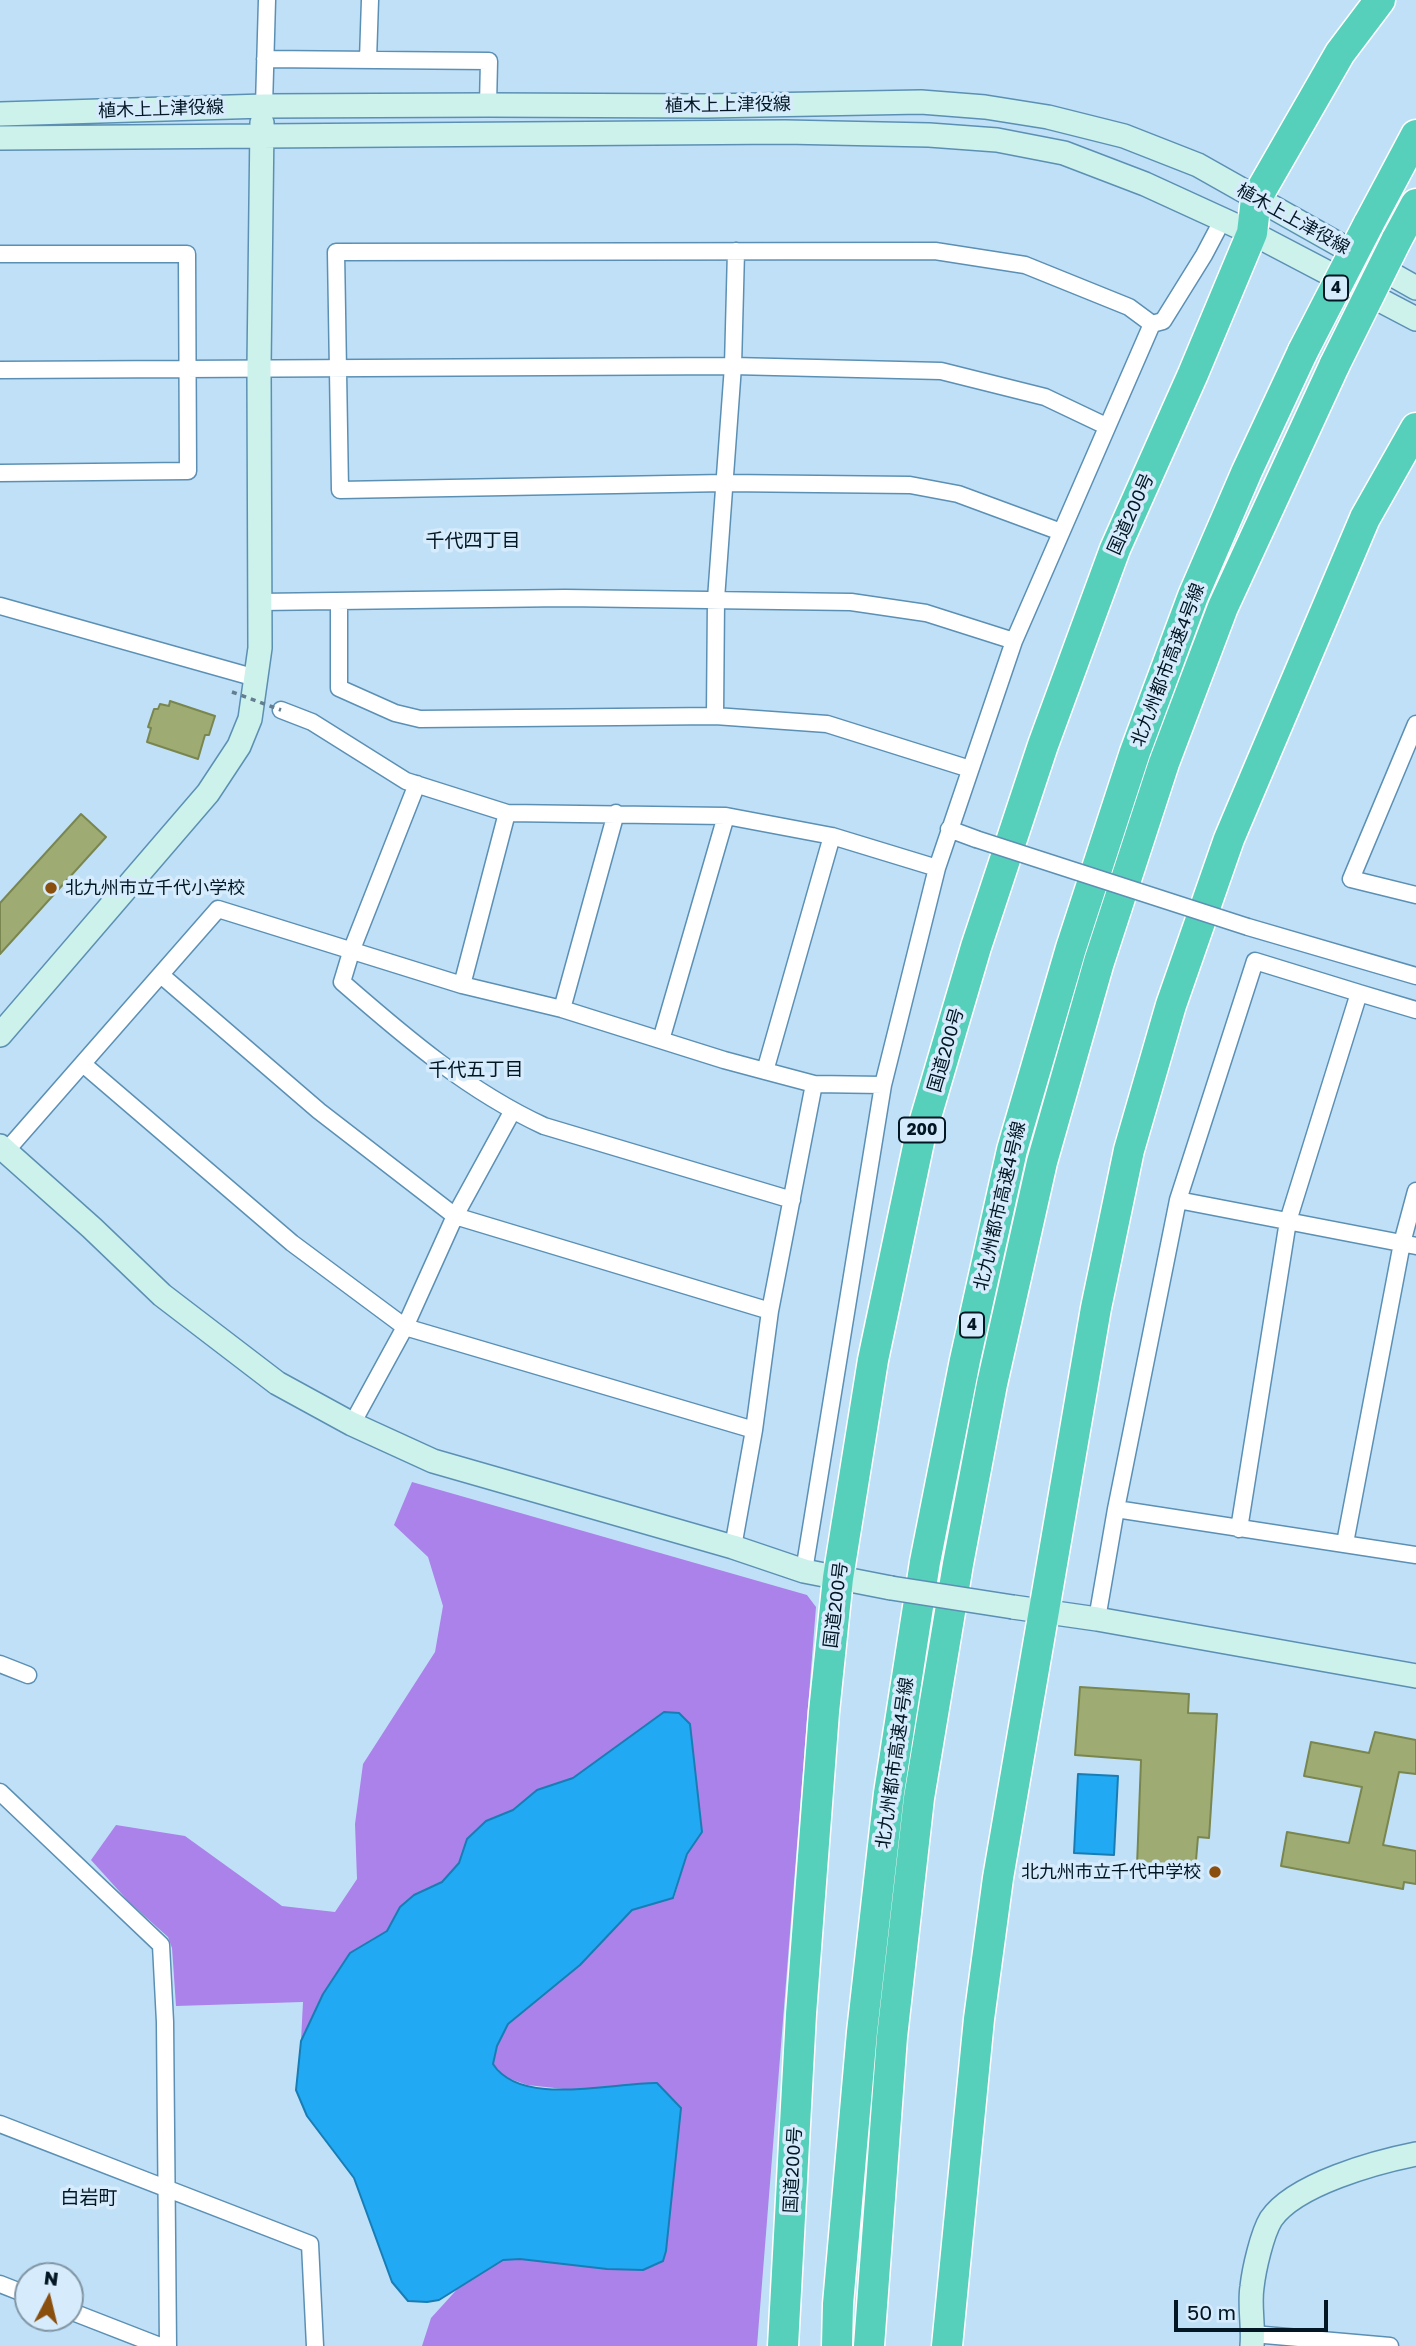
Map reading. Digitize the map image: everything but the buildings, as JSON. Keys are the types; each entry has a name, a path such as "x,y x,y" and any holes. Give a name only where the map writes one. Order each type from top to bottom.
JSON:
{"highway":[{"name":"国道200号","path":"783,2346 802,2000 824,1712 838,1578 873,1360 920,1138 976,947 1043,744 1115,549 1194,374 1252,233 1256,199 1340,53 1380,0"},
{"name":"北九州都市高速4号線","path":"836,2346 862,2032 889,1793 925,1562 965,1360 1012,1150 1071,948 1135,752 1193,596 1303,351 1416,135"},
{"name":"北九州都市高速4号線","path":"869,2346 892,2037 919,1798 958,1564 992,1384 1042,1162 1099,961 1164,763 1223,607 1335,364 1416,204"},
{"path":"947,2346 981,2006 998,1878 1096,1308 1129,1150 1171,1005 1229,839 1365,518 1416,428"}],"main road":[{"name":"植木上上津役線","path":"0,114 264,106 707,106 921,102 985,107 1048,117 1124,136 1198,165 1416,288"},
{"path":"0,1035 208,793 239,746 250,719 260,648 259,367 261,137 264,106"},
{"name":"植木上上津役線","path":"0,138 785,132 929,135 997,140 1064,153 1145,184 1252,233 1416,319"},
{"path":"4,1148 162,1295 277,1383 352,1424 433,1461 733,1547 804,1571 1013,1608 1097,1619 1416,1676"},
{"path":"1253,2340 1251,2289 1257,2259 1271,2219 1301,2192 1341,2175 1416,2154"}],"street":[{"path":"264,106 267,0"},
{"path":"368,60 370,0"},
{"path":"265,59 489,61 488,105"},
{"path":"1152,324 1163,321 1223,219"},
{"path":"715,716 716,599 733,366 736,251"},
{"path":"1061,532 958,494 910,485 725,483 340,489 336,252 935,251 1025,265 1129,307 1152,324"},
{"path":"0,254 187,254 188,471 0,473"},
{"path":"804,1571 883,1085 937,868 1014,641 1152,324"},
{"path":"0,370 733,366 942,371 1045,397 1106,426"},
{"path":"260,602 565,598 851,602 926,613 1014,641"},
{"path":"339,601 340,688 395,713 421,719 715,716 827,724 970,769"},
{"path":"0,606 256,678"},
{"path":"281,710 312,722 406,781 507,813 726,816 832,836 937,868"},
{"path":"1416,724 1351,879 1416,895"},
{"path":"416,784 352,949 342,982 419,1049 512,1112 544,1126 792,1200"},
{"path":"462,985 507,813"},
{"path":"562,1009 616,813"},
{"path":"661,1040 726,816"},
{"path":"949,829 1248,927 1416,976"},
{"path":"765,1071 832,836"},
{"path":"4,1148 83,1064 218,909 462,985 562,1009 814,1084 883,1085"},
{"path":"1097,1619 1116,1509 1178,1200 1255,961 1416,1010"},
{"path":"161,975 320,1111 456,1216 770,1311"},
{"path":"1239,1529 1288,1221 1359,993"},
{"path":"83,1064 292,1243 405,1327 754,1430"},
{"path":"733,1547 754,1430 770,1311 814,1084"},
{"path":"352,1424 405,1327 456,1216 512,1112"},
{"path":"1345,1543 1409,1244 1416,1191"},
{"path":"1178,1200 1409,1244"},
{"path":"1116,1509 1416,1555"},
{"path":"0,1664 28,1675"},
{"path":"0,1792 161,1945 165,2022 167,2346"},
{"path":"0,2124 310,2244 314,2346"},
{"path":"84,2316 160,2346"},
{"path":"1253,2340 1390,2346"}],"path":[{"path":"232,692 281,710"}],"shaded area":[{"path":"412,1482 807,1595 816,1607 757,2346 422,2346 431,2318 461,2285 503,2260 520,2259 607,2269 643,2270 663,2261 681,2108 657,2083 573,2090 527,2085 505,2077 493,2064 497,2046 508,2024 580,1965 632,1910 674,1898 687,1854 702,1832 679,1713 664,1712 573,1778 537,1790 513,1810 486,1821 467,1839 459,1863 442,1882 414,1895 400,1907 387,1931 350,1953 323,1994 301,2041 303,2002 176,2006 172,1948 168,1937 129,1902 91,1860 116,1825 185,1836 282,1906 335,1912 357,1879 355,1824 363,1764 435,1652 443,1606 428,1557 394,1525"}],"water":[{"path":"664,1712 679,1713 690,1724 702,1832 687,1854 673,1898 632,1910 580,1965 508,2024 497,2046 493,2064 506,2077 524,2085 546,2089 569,2090 657,2083 681,2108 663,2261 643,2270 607,2269 520,2259 503,2260 439,2300 408,2301 392,2282 354,2178 307,2116 296,2090 301,2041 323,1994 350,1953 387,1931 400,1907 414,1895 442,1882 459,1863 467,1839 486,1821 513,1810 537,1790 573,1778"},
{"path":"1078,1774 1118,1776 1114,1855 1074,1853"}],"place":[{"name":"北九州市立千代小学校","path":"51,888"},
{"name":"北九州市立千代中学校","path":"1215,1872"}],"district":[{"name":"千代四丁目","path":"473,541"},
{"name":"千代五丁目","path":"476,1070"},
{"name":"白岩町","path":"89,2198"}]}
